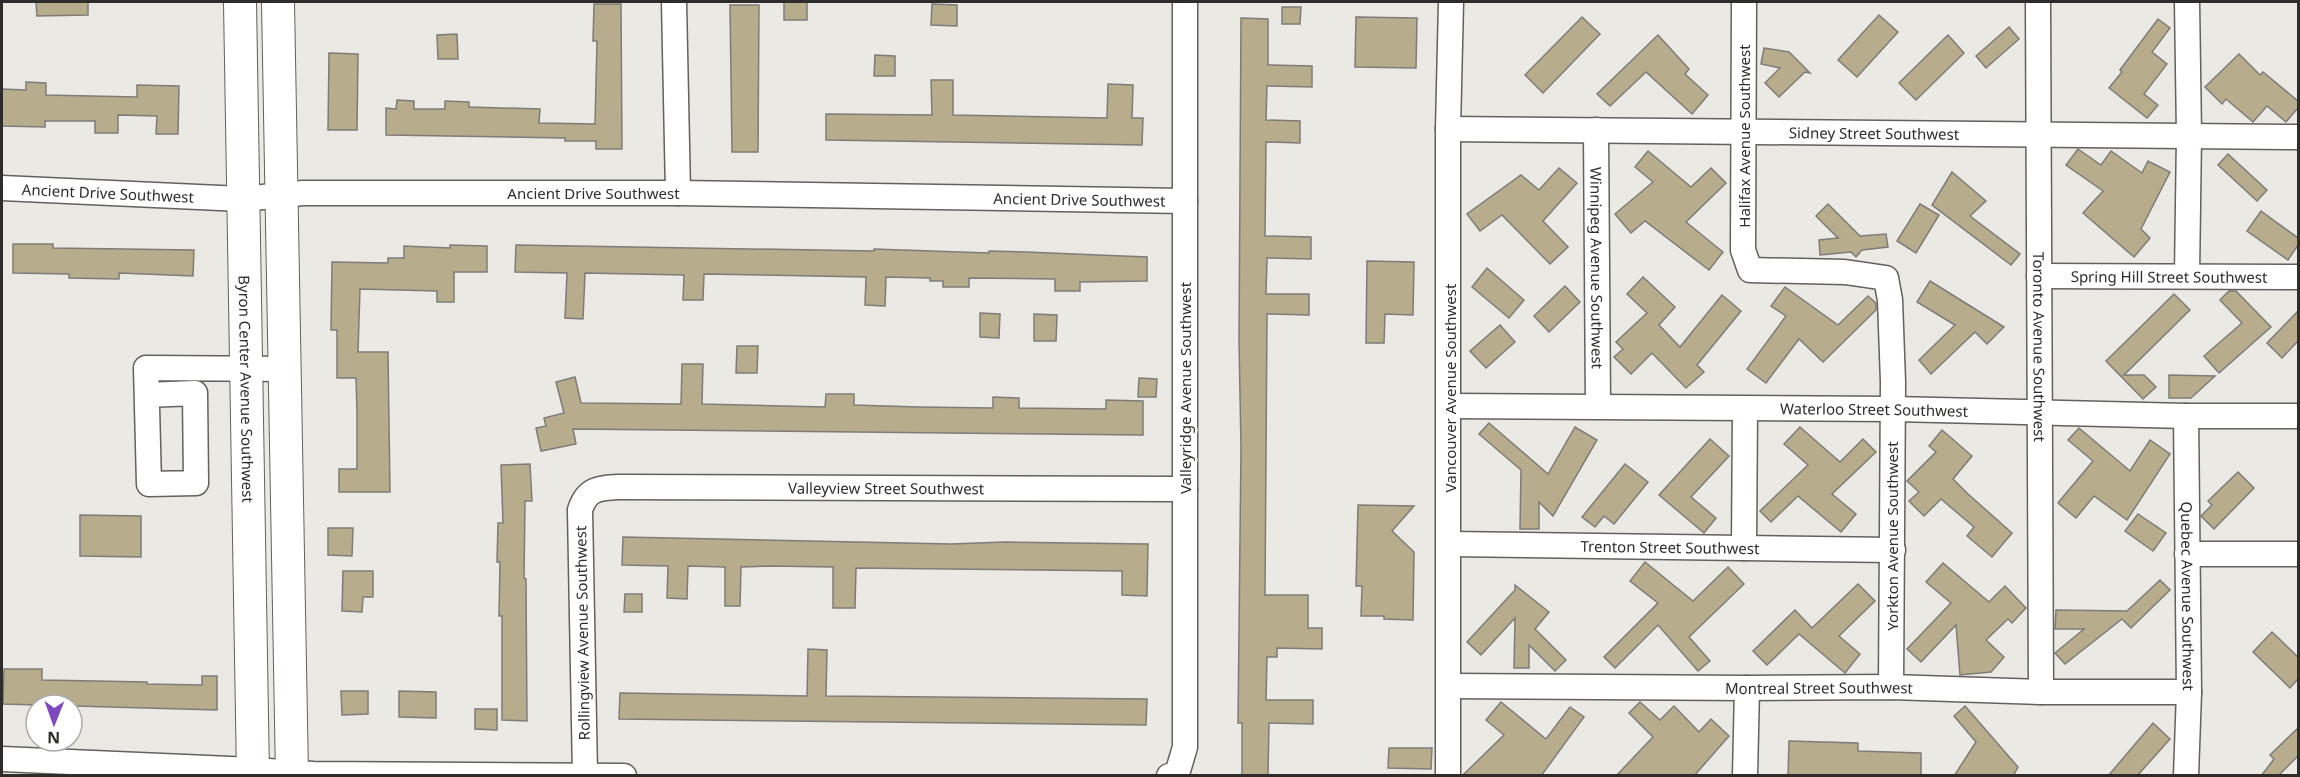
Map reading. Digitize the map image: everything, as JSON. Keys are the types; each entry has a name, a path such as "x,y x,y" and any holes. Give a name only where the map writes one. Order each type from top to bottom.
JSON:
{"main road":[{"name":"Byron Center Avenue Southwest","path":"240,2 253,773"},
{"path":"278,2 292,774"}],"street":[{"path":"674,2 678,193"},
{"name":"Valleyridge Avenue Southwest","path":"1173,775 1185,747 1185,2"},
{"name":"Vancouver Avenue Southwest","path":"1448,776 1451,2"},
{"name":"Halifax Avenue Southwest","path":"1744,2 1743,250 1750,270 1845,273 1886,278"},
{"name":"Toronto Avenue Southwest","path":"2038,2 2041,692"},
{"path":"2187,2 2189,135 2187,275"},
{"name":"Sidney Street Southwest","path":"1449,129 2298,137"},
{"name":"Winnipeg Avenue Southwest","path":"1596,130 1598,406"},
{"name":"Ancient Drive Southwest","path":"2,189 242,199 282,194 678,193 1185,201"},
{"name":"Spring Hill Street Southwest","path":"2040,276 2298,277"},
{"name":"Yorkton Avenue Southwest","path":"1886,278 1890,300 1893,409 1891,687"},
{"path":"147,395 146,368 285,369"},
{"name":"Waterloo Street Southwest","path":"1450,406 1893,409 2186,416 2298,416"},
{"path":"1744,548 1745,409"},
{"name":"Quebec Avenue Southwest","path":"2186,416 2189,692 2186,776"},
{"name":"Valleyview Street Southwest","path":"589,493 597,489 620,486 1185,489"},
{"name":"Rollingview Avenue Southwest","path":"585,775 580,510 589,493"},
{"name":"Trenton Street Southwest","path":"1450,544 1893,550"},
{"path":"2187,554 2298,554"},
{"name":"Montreal Street Southwest","path":"1449,686 1891,687 2041,692 2189,692"},
{"path":"1745,776 1747,688"},
{"path":"2,759 253,773 624,776"}],"building":[{"path":"36,2 88,2 88,15 37,16"},
{"path":"784,2 807,2 807,20 784,20"},
{"path":"594,4 621,4 622,149 596,149 596,141 565,141 565,138 386,135 386,108 396,109 397,100 414,101 414,109 445,109 445,101 469,102 469,107 540,109 539,123 595,124 597,41 593,41"},
{"path":"932,4 957,5 957,26 931,25"},
{"path":"730,5 759,5 758,152 732,152"},
{"path":"1282,7 1301,7 1300,24 1282,24"},
{"path":"1879,15 1898,32 1857,77 1838,60"},
{"path":"1356,17 1417,18 1416,68 1355,67"},
{"path":"1582,17 1600,34 1543,93 1525,75"},
{"path":"1241,18 1268,19 1268,65 1312,66 1312,87 1267,86 1266,120 1300,121 1300,143 1266,142 1265,236 1311,237 1311,259 1267,258 1266,294 1309,294 1309,315 1267,314 1265,595 1308,595 1308,628 1322,628 1322,649 1277,648 1277,657 1267,657 1266,700 1313,700 1313,724 1269,723 1268,776 1242,776 1242,723 1238,723 1241,447 1239,342"},
{"path":"2158,19 2170,28 2152,52 2167,64 2144,94 2158,105 2147,118 2109,88"},
{"path":"2009,27 2019,39 1986,68 1976,56"},
{"path":"457,34 458,59 438,59 437,35"},
{"path":"1658,35 1689,69 1685,74 1708,95 1692,114 1646,72 1610,106 1597,94"},
{"path":"1948,35 1964,53 1916,100 1899,83"},
{"path":"1764,48 1789,52 1810,73 1805,72 1779,97 1765,83 1780,68 1761,64"},
{"path":"329,53 358,54 357,130 328,130"},
{"path":"2239,54 2260,75 2263,72 2298,101 2298,108 2286,122 2267,106 2253,122 2226,99 2222,104 2205,87"},
{"path":"875,55 895,56 895,76 874,76"},
{"path":"931,80 953,80 953,115 1107,118 1108,84 1133,85 1132,118 1143,118 1142,145 826,140 826,114 932,115"},
{"path":"26,82 46,83 46,95 137,97 137,85 179,86 178,134 156,134 157,116 118,115 118,133 95,133 95,121 45,121 45,127 2,126 2,89 26,90"},
{"path":"2078,149 2101,165 2111,151 2142,173 2148,161 2170,172 2141,229 2150,238 2134,257 2083,213 2103,191 2066,165"},
{"path":"1648,151 1691,187 1711,168 1726,183 1686,222 1723,252 1709,270 1645,221 1631,233 1615,214 1653,182 1635,167"},
{"path":"2228,154 2267,190 2257,201 2218,165"},
{"path":"1559,168 1577,183 1543,221 1568,247 1550,264 1502,215 1480,231 1467,214 1521,175 1539,190"},
{"path":"1952,172 1986,201 1970,216 2020,254 2011,265 1932,205"},
{"path":"1828,204 1860,236 1886,234 1888,247 1862,250 1856,257 1851,252 1820,255 1819,240 1838,238 1816,216"},
{"path":"1920,204 1939,215 1916,253 1897,241"},
{"path":"2261,211 2298,238 2298,245 2288,260 2247,231"},
{"path":"13,244 53,244 53,248 194,250 193,276 119,273 119,279 69,278 69,274 13,273"},
{"path":"450,245 487,246 487,272 454,272 454,302 437,302 437,291 360,289 358,352 388,352 390,492 339,492 339,469 357,469 356,378 337,378 337,330 331,330 332,262 388,263 388,258 404,258 404,246 450,248"},
{"path":"516,245 874,251 874,249 989,253 989,251 1147,257 1147,281 1080,282 1080,291 1055,291 1055,279 969,278 969,287 943,287 943,281 930,281 930,278 886,277 885,306 865,305 866,277 704,274 703,300 683,300 684,275 585,273 583,319 565,318 567,273 515,272"},
{"path":"1367,261 1414,262 1413,315 1385,314 1384,343 1366,343"},
{"path":"1487,268 1524,300 1509,318 1472,287"},
{"path":"1643,277 1675,307 1659,325 1680,347 1722,295 1741,311 1697,365 1704,372 1686,388 1652,353 1631,374 1614,357 1623,349 1616,342 1647,313 1627,294"},
{"path":"1930,281 2004,327 1987,344 1975,332 1931,374 1919,360 1955,325 1917,302"},
{"path":"1565,286 1580,302 1549,332 1534,316"},
{"path":"1785,287 1838,325 1868,296 1876,303 1876,310 1823,362 1799,339 1766,383 1747,369 1786,316 1771,306"},
{"path":"2229,291 2236,291 2271,327 2219,373 2204,356 2242,323 2220,300"},
{"path":"2174,294 2190,310 2124,375 2144,375 2156,387 2143,399 2106,361"},
{"path":"2298,311 2298,341 2282,358 2267,343"},
{"path":"980,313 1000,314 999,338 980,337"},
{"path":"1034,314 1057,315 1056,341 1034,341"},
{"path":"1500,325 1515,342 1486,368 1470,351"},
{"path":"737,346 758,346 757,373 736,373"},
{"path":"682,364 703,364 702,404 825,407 826,394 854,394 854,405 918,407 993,408 993,397 1019,398 1019,408 1106,409 1106,400 1143,401 1143,435 573,429 576,444 541,451 536,428 546,426 544,418 564,413 556,382 575,377 581,403 681,404"},
{"path":"2169,375 2215,376 2191,398 2169,398"},
{"path":"1139,378 1157,379 1156,397 1138,397"},
{"path":"1489,423 1548,474 1575,427 1597,440 1553,516 1539,502 1539,529 1520,529 1521,470 1479,434"},
{"path":"1800,427 1840,462 1863,439 1876,452 1832,494 1856,514 1841,532 1798,496 1771,522 1760,511 1808,465 1784,444"},
{"path":"2079,428 2130,471 2150,440 2170,454 2127,520 2094,496 2076,518 2058,503 2093,461 2068,440"},
{"path":"1942,430 1972,456 1953,479 2012,533 1992,557 1967,536 1974,527 1941,499 1924,516 1909,501 1919,492 1907,481 1936,452 1929,446"},
{"path":"1710,439 1729,456 1691,497 1716,518 1704,533 1659,495"},
{"path":"530,464 532,501 525,501 524,578 526,579 527,721 502,720 502,616 499,616 500,562 497,562 498,523 503,523 501,465"},
{"path":"1625,464 1648,482 1614,524 1604,516 1595,527 1582,517"},
{"path":"2238,472 2254,488 2214,529 2201,516 2212,505 2208,501"},
{"path":"1358,505 1414,506 1392,531 1414,552 1413,620 1361,616 1362,586 1356,586"},
{"path":"2138,514 2166,533 2153,551 2125,531"},
{"path":"80,515 141,516 141,557 80,556"},
{"path":"328,528 353,528 352,556 328,555"},
{"path":"623,537 951,544 1005,542 1148,544 1147,596 1122,595 1122,571 856,568 855,608 833,608 833,567 769,566 741,567 740,606 725,606 725,567 688,566 687,599 667,598 668,566 622,565"},
{"path":"1645,562 1693,601 1728,567 1744,584 1689,637 1710,661 1698,671 1658,625 1615,668 1604,657 1658,603 1630,581"},
{"path":"1943,563 1989,602 2005,586 2026,608 2012,623 2008,619 1986,640 2004,657 1991,672 1960,675 1956,625 1921,662 1907,649 1951,603 1926,582"},
{"path":"343,571 373,571 373,597 363,597 362,612 342,611"},
{"path":"2160,580 2170,590 2131,628 2122,619 2065,664 2055,653 2084,629 2055,629 2056,610 2127,611"},
{"path":"1858,584 1875,601 1839,636 1860,654 1845,673 1799,634 1767,665 1753,651 1795,610 1812,628"},
{"path":"1515,585 1549,612 1535,629 1566,660 1555,671 1529,645 1529,668 1514,668 1515,618 1481,655 1467,642 1515,590"},
{"path":"625,594 642,594 642,612 624,612"},
{"path":"2272,632 2298,657 2298,679 2290,688 2253,652"},
{"path":"808,649 827,650 826,696 1147,699 1146,725 619,719 620,693 807,696"},
{"path":"4,669 42,669 42,680 147,682 147,684 202,685 202,676 217,676 217,710 84,706 84,693 24,693 24,705 3,704"},
{"path":"341,691 368,691 368,714 342,715"},
{"path":"399,691 436,692 436,718 399,717"},
{"path":"1501,702 1546,739 1570,707 1584,717 1541,776 1462,776 1504,735 1486,720"},
{"path":"1640,702 1660,720 1674,706 1699,732 1711,719 1729,736 1694,776 1616,776 1653,737 1629,713"},
{"path":"1965,706 2018,767 2013,776 1954,776 1976,742 1954,716"},
{"path":"475,709 497,709 497,730 475,729"},
{"path":"2153,723 2170,739 2137,776 2108,776"},
{"path":"2298,728 2298,756 2278,776 2261,776 2274,759 2270,755"},
{"path":"1789,741 1858,743 1858,751 1921,753 1921,776 1788,776"},
{"path":"1389,748 1432,748 1431,769 1388,768"}]}
